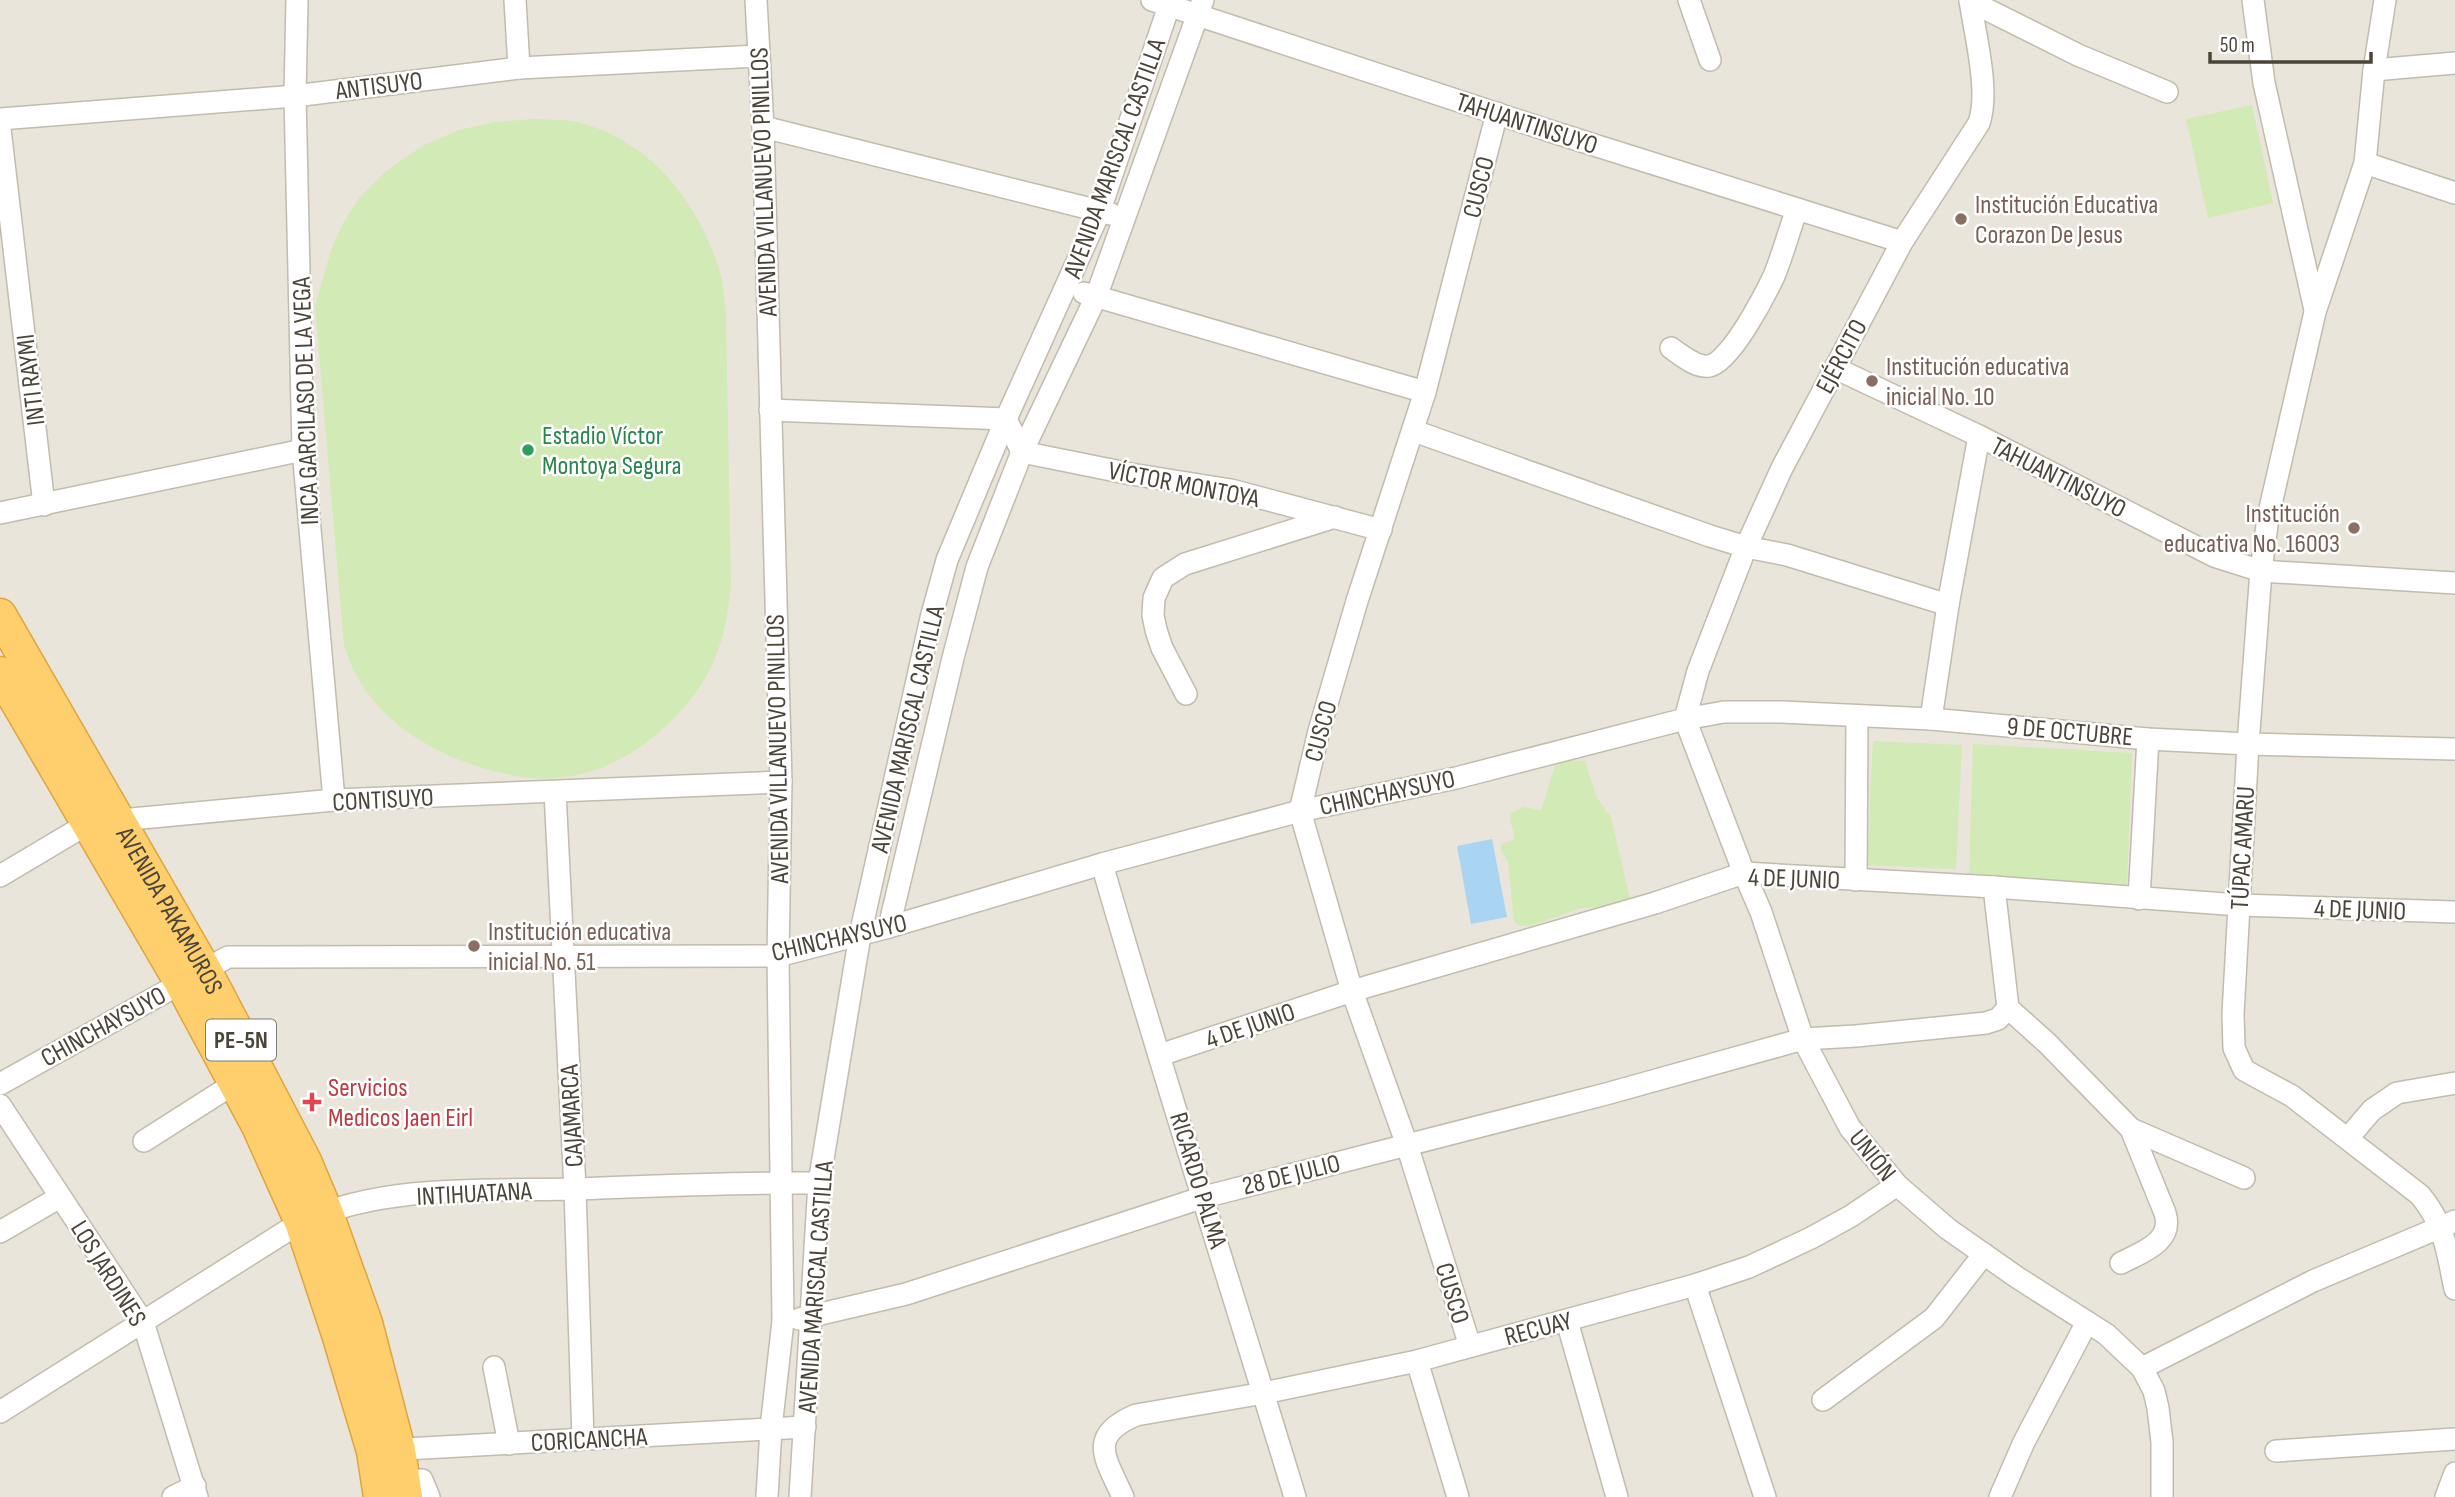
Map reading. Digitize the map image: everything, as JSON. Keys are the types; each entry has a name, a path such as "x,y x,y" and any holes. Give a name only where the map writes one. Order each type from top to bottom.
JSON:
{"highway":[{"name":"AVENIDA PAKAMUROS","path":"0,615 104,822 305,1161 313,1216 390,1476"},
{"name":"AVENIDA PAKAMUROS","path":"0,673 104,822"},
{"name":"AVENIDA PAKAMUROS","path":"193,976 235,1083 313,1216"}],"street":[{"name":"INCA GARCILASO DE LA VEGA","path":"298,0 295,96 303,450 334,800"},
{"path":"515,0 519,68"},
{"name":"AVENIDA VILLANUEVO PINILLOS","path":"756,0 763,127 780,782 778,956 783,1321 771,1428 767,1497"},
{"path":"1689,0 1710,60"},
{"path":"1970,0 2078,55 2168,92"},
{"name":"EJÉRCITO","path":"1685,719 1698,671 1746,547 1782,468 1902,242 1974,134 1983,111 1984,91 1970,0"},
{"path":"2253,0 2264,83 2315,312"},
{"name":"TÚPAC AMARU","path":"2385,0 2374,70 2365,163 2315,312 2268,517 2261,571 2248,744 2233,1014 2234,1048 2244,1070 2292,1096 2348,1138 2420,1195 2448,1224 2455,1289"},
{"name":"TAHUANTINSUYO","path":"1164,2 1200,8 1497,113 1902,242"},
{"name":"AVENIDA MARISCAL CASTILLA","path":"800,1497 819,1182 860,935 931,618 947,560 1006,419 1099,213 1164,2"},
{"name":"AVENIDA MARISCAL CASTILLA","path":"889,927 977,567 1022,452 1096,297 1200,8"},
{"name":"ANTISUYO","path":"0,119 295,96 519,68 758,56"},
{"path":"2374,70 2455,64"},
{"name":"CUSCO","path":"1470,1346 1407,1145 1352,991 1300,811 1319,731 1426,392 1497,113"},
{"path":"763,127 1099,213 1124,216"},
{"name":"INTI RAYMI","path":"0,129 44,505"},
{"path":"2365,163 2455,193"},
{"path":"1671,348 1704,366 1721,360 1773,278 1797,209"},
{"path":"1067,288 1426,392"},
{"name":"TAHUANTINSUYO","path":"1835,368 1979,436 2214,556 2261,571 2455,583"},
{"path":"770,410 1006,419 1022,452"},
{"path":"1414,431 1746,547 1787,555 1948,605"},
{"path":"1931,719 1948,605 1979,436"},
{"path":"0,513 303,450"},
{"name":"VÍCTOR MONTOYA","path":"1022,452 1131,474 1231,489 1381,530"},
{"path":"1186,694 1162,648 1153,615 1154,598 1163,578 1185,564 1335,517"},
{"name":"9 DE OCTUBRE","path":"1685,719 1724,712 1749,711 1931,719 2248,744 2455,749"},
{"path":"1856,880 1857,716"},
{"name":"CHINCHAYSUYO","path":"0,1084 228,957 778,956 1300,811 1456,778 1685,719"},
{"name":"UNIÓN","path":"1685,719 1761,912 1803,1039 1850,1128 1897,1185 1948,1229 2106,1334 2142,1368 2154,1391 2158,1408 2162,1442 2162,1497"},
{"path":"2139,899 2148,738"},
{"name":"CONTISUYO","path":"0,876 104,822 334,800 780,782"},
{"name":"CAJAMARCA","path":"555,792 575,1189 583,1440"},
{"name":"RICARDO PALMA","path":"1102,864 1295,1497"},
{"name":"4 DE JUNIO","path":"1160,1055 1352,991 1655,903 1744,873 1994,887 2239,905 2455,912"},
{"path":"1994,887 2008,1008 2047,1043 2131,1129 2244,1178"},
{"name":"28 DE JULIO","path":"783,1321 906,1294 1204,1197 1605,1094 1803,1039 1986,1024 1998,1019 2008,1008"},
{"path":"144,1141 235,1083"},
{"path":"2348,1138 2372,1110 2397,1093 2455,1083"},
{"name":"LOS JARDINES","path":"0,1105 143,1322 196,1491"},
{"path":"2121,1263 2152,1246 2161,1239 2168,1227 2165,1213 2131,1129"},
{"name":"INTIHUATANA","path":"2,1406 313,1216 357,1201 449,1192 819,1182"},
{"name":"RECUAY","path":"1124,1497 1102,1452 1104,1439 1120,1422 1136,1415 1264,1393 1417,1361 1695,1285 1749,1267 1811,1238 1851,1216 1897,1185"},
{"path":"0,1232 60,1198"},
{"path":"2142,1368 2314,1281 2448,1224"},
{"path":"1824,1400 1934,1318 1984,1254"},
{"path":"1695,1285 1765,1497"},
{"path":"1567,1321 1617,1497"},
{"path":"2000,1497 2024,1442 2087,1322"},
{"path":"1417,1361 1458,1497"},
{"path":"494,1367 509,1444"},
{"name":"CORICANCHA","path":"390,1476 509,1444 805,1427"},
{"path":"2276,1451 2455,1439"},
{"path":"2446,1497 2455,1473"},
{"path":"390,1476 422,1479 429,1497"},
{"path":"173,1497 196,1491"}],"shaded area":[{"path":"0,0 2455,0 2455,1497 0,1497"}],"green space":[{"path":"2252,105 2273,203 2208,218 2186,119"},
{"name":"Estadio Víctor Montoya Segura","path":"533,119 571,121 598,129 646,156 666,176 684,197 711,246 721,277 726,315 731,585 724,631 715,658 692,698 657,734 616,761 594,770 558,778 528,777 484,769 427,745 399,726 375,702 354,672 344,646 315,306 331,250 343,223 360,197 385,172 422,146 459,130 495,122"},
{"path":"1873,741 1962,745 1956,869 1867,865"},
{"path":"1973,744 2132,753 2127,885 1969,876"},
{"path":"1566,760 1585,761 1597,798 1611,817 1630,899 1607,907 1582,908 1529,926 1521,926 1514,922 1508,862 1501,850 1501,844 1514,840 1511,813 1523,807 1541,810 1555,766"}],"water":[{"path":"1492,839 1507,917 1471,924 1457,846"}],"place":[{"name":"Institución Educativa Corazon De Jesus","path":"1961,219"},
{"name":"Institución educativa inicial No. 10","path":"1872,381"},
{"name":"Estadio Víctor Montoya Segura","path":"528,450"},
{"name":"Institución educativa No. 16003","path":"2354,528"},
{"name":"Institución educativa inicial No. 51","path":"474,946"},
{"name":"Servicios Medicos Jaen Eirl","path":"312,1102"}]}
